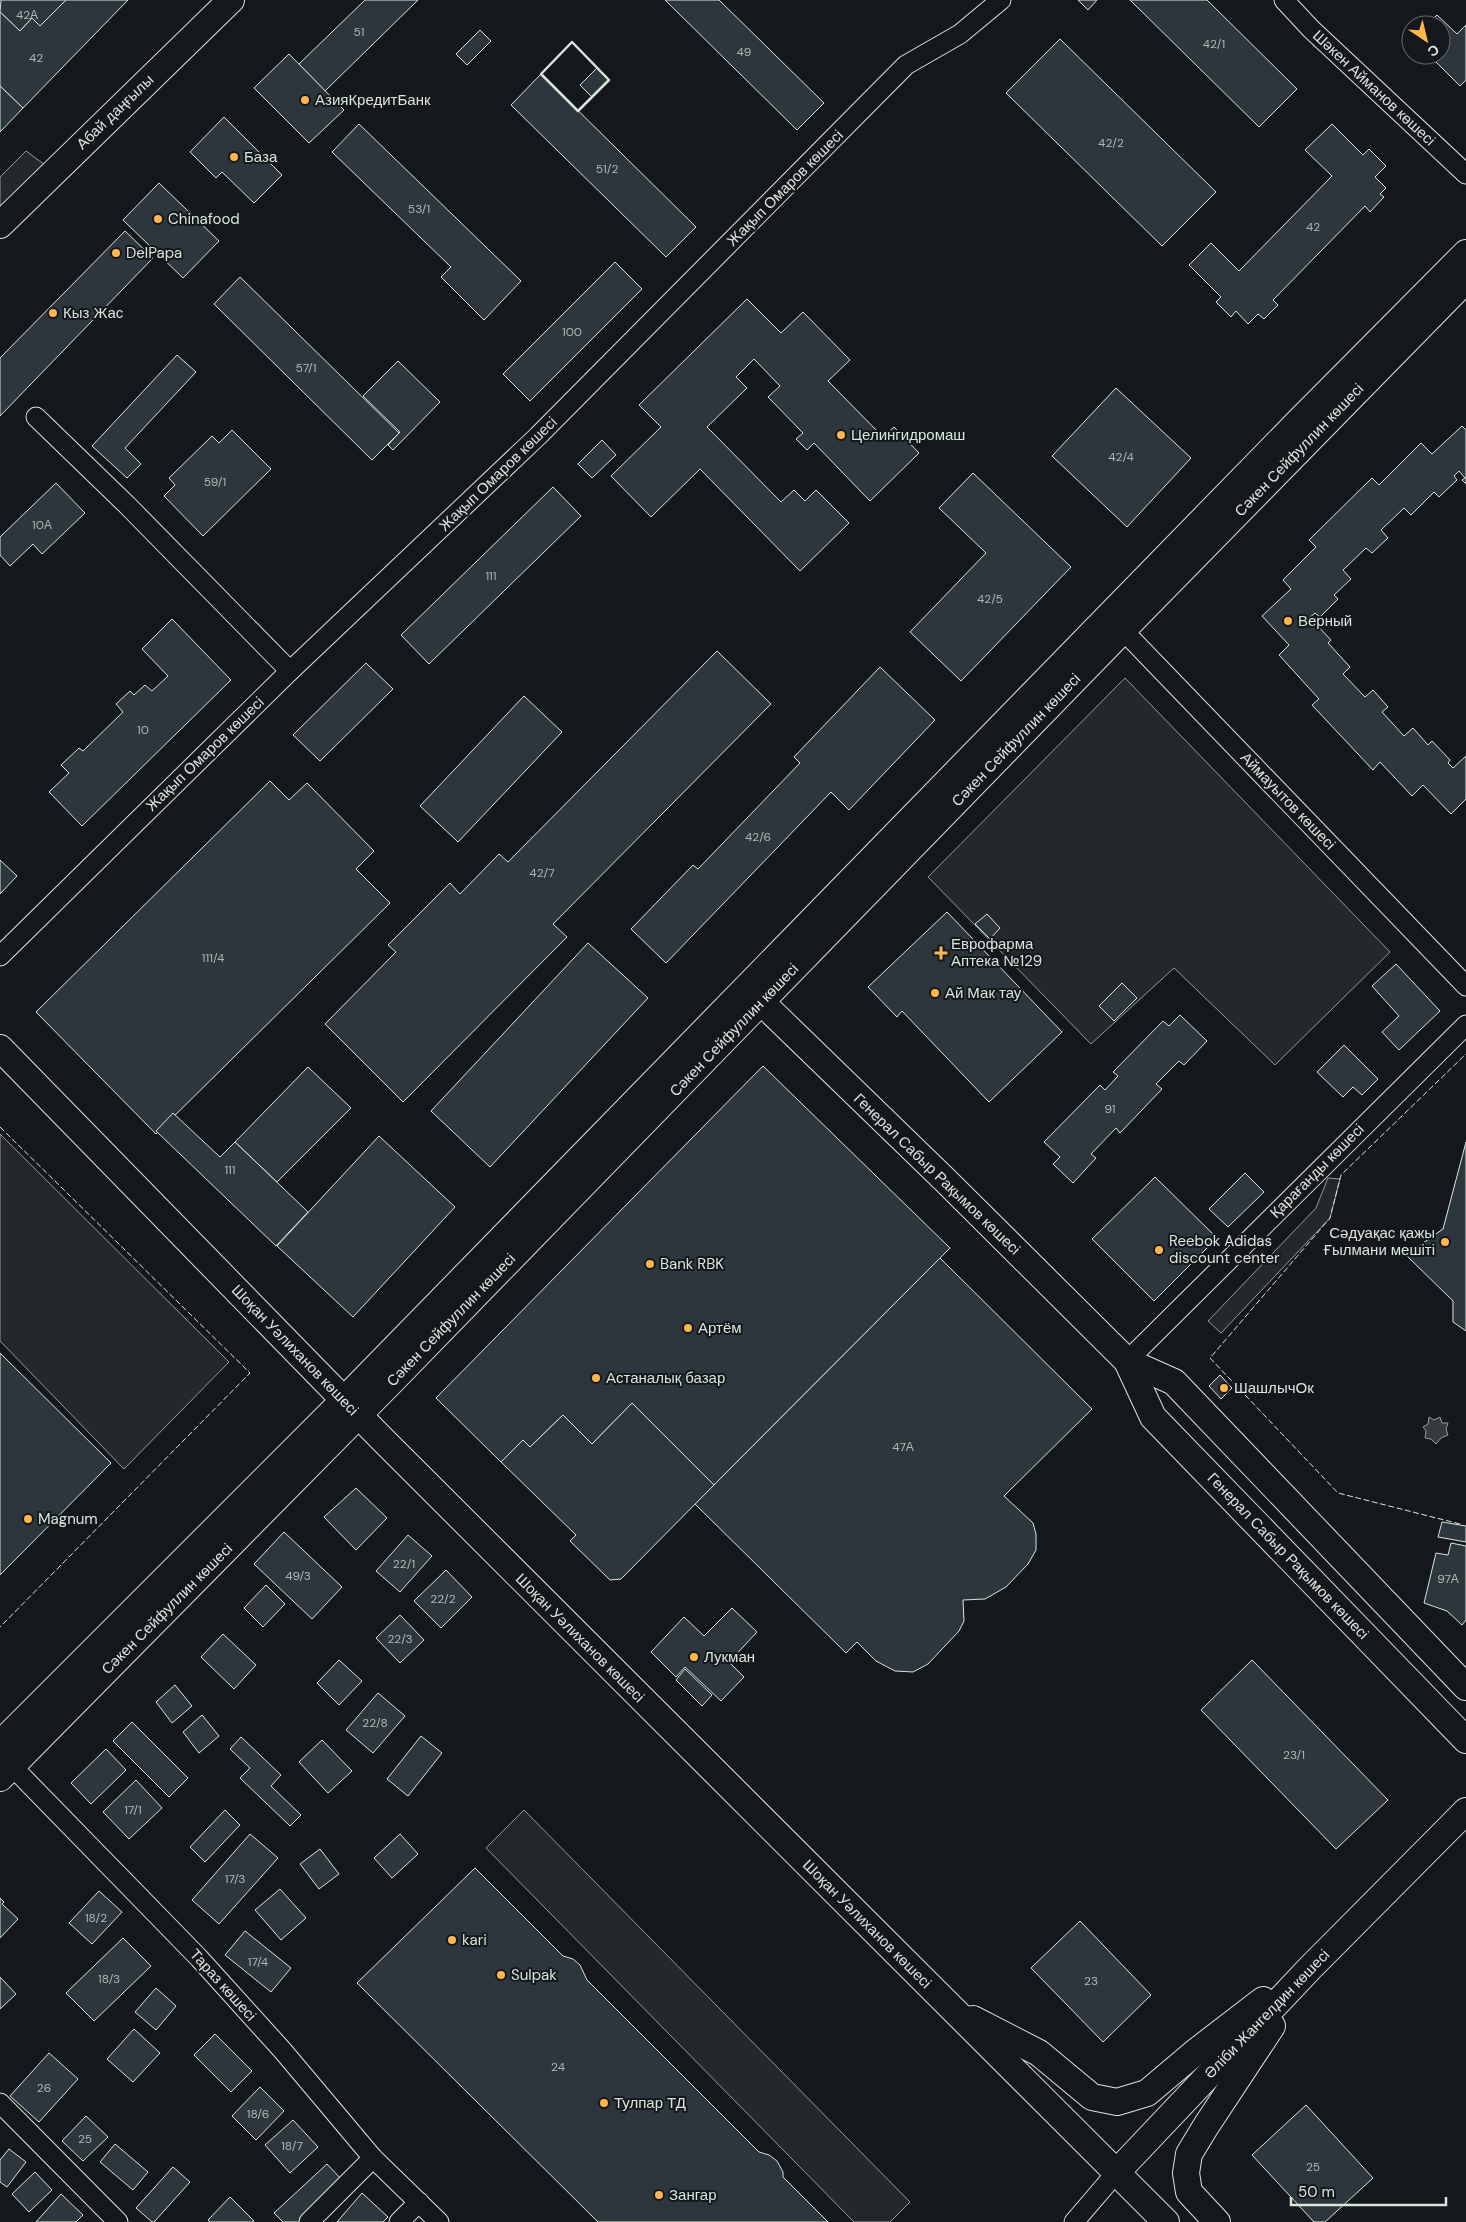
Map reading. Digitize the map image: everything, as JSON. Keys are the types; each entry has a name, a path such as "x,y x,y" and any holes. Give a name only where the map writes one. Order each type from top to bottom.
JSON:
{"main road":[{"name":"Абай даңғылы","path":"0,225 231,0"},
{"name":"Сәкен Сейфуллин көшесі","path":"1116,623 1300,420 1466,254"},
{"name":"Сәкен Сейфуллин көшесі","path":"3,1760 351,1413 1116,623 1466,280"},
{"name":"Генерал Сабыр Рақымов көшесі","path":"754,996 945,1180 1126,1361 1153,1417 1466,1740"},
{"name":"Шоқан Уәлиханов көшесі","path":"0,1048 351,1413 1166,2222"},
{"name":"Генерал Сабыр Рақымов көшесі","path":"1126,1361 1174,1382 1466,1687"},
{"name":"Әліби Жангелдин көшесі","path":"1116,2173 1310,1967 1466,1810"},
{"path":"950,2006 1039,2053 1092,2097 1117,2102 1146,2093 1243,2014 1310,1967"},
{"path":"1216,2222 1189,2192 1186,2173 1189,2154 1310,1967"}],"street":[{"name":"Жақып Омаров көшесі","path":"0,956 290,671 538,436 906,65 960,34 1001,0"},
{"name":"Шәкен Айманов көшесі","path":"1284,0 1311,29 1466,174"},
{"path":"36,416 127,505 290,671"},
{"name":"Аймауытов көшесі","path":"1116,623 1466,986"},
{"name":"Қарағанды көшесі","path":"1126,1361 1466,1025"},
{"name":"Тараз көшесі","path":"3,1760 199,1958 283,2051 373,2158 438,2222"},
{"path":"0,2103 118,2222"},
{"path":"308,2222 373,2158"},
{"name":"Әліби Жангелдин көшесі","path":"1074,2222 1116,2173"},
{"path":"399,2222 419,2202"}],"shaded area":[{"path":"26,151 45,165 0,210 0,177"},
{"path":"1125,678 1390,952 1275,1065 1174,968 1091,1044 928,877"},
{"path":"0,1134 229,1362 124,1469 0,1341"},
{"path":"1328,1178 1340,1179 1330,1218 1221,1333 1208,1321 1316,1208"},
{"path":"1429,1417 1434,1420 1440,1417 1442,1423 1448,1423 1446,1429 1448,1435 1441,1438 1436,1444 1431,1439 1425,1438 1426,1431 1423,1427 1428,1424"},
{"path":"524,1810 910,2202 890,2222 854,2222 486,1848"}],"building":[{"path":"1,0 66,0 40,26 32,18 20,31 0,12"},
{"path":"66,0 128,0 23,108 0,86 0,12 20,31 32,18 40,26"},
{"path":"365,0 418,0 325,91 299,64"},
{"path":"665,0 719,0 824,103 797,130"},
{"path":"1078,0 1097,0 1088,10"},
{"path":"1130,0 1207,0 1297,89 1259,127"},
{"path":"1466,25 1466,80 1460,86 1439,65 1451,65 1451,28 1457,34"},
{"path":"480,30 491,41 467,65 456,54"},
{"path":"1060,39 1216,192 1162,246 1006,93"},
{"path":"289,54 344,110 309,143 254,88"},
{"path":"597,68 609,80 592,97 580,85"},
{"path":"541,74 696,227 666,257 511,105"},
{"path":"0,86 23,108 0,132"},
{"path":"224,117 282,175 254,203 222,172 216,178 190,152"},
{"path":"359,124 521,281 484,320 441,277 451,267 332,152"},
{"path":"1332,124 1363,155 1369,149 1386,166 1375,177 1386,188 1380,194 1384,197 1370,212 1365,206 1273,300 1278,305 1264,319 1258,314 1248,324 1236,311 1231,317 1216,302 1221,297 1189,265 1211,243 1239,271 1332,176 1305,150"},
{"path":"159,183 219,241 183,278 123,220"},
{"path":"125,231 153,258 0,416 0,358"},
{"path":"615,262 642,289 530,401 503,374"},
{"path":"240,277 399,433 372,460 214,304"},
{"name":"Целингидромаш","path":"747,299 781,333 803,312 850,360 828,381 883,437 894,427 919,453 870,501 814,443 807,450 796,439 803,433 768,397 780,386 754,359 736,377 747,388 707,427 781,502 794,490 805,501 816,490 849,523 800,571 700,469 651,517 611,476 661,427 639,405"},
{"path":"177,355 196,372 125,448 141,464 127,478 92,446"},
{"path":"398,361 440,402 393,450 388,445 400,432 363,396"},
{"path":"1116,388 1191,458 1127,527 1052,456"},
{"name":"Верный","path":"1462,426 1466,430 1466,484 1462,480 1465,478 1459,471 1454,476 1457,480 1439,497 1434,492 1411,515 1404,508 1381,530 1388,538 1372,553 1366,548 1343,570 1351,579 1334,595 1338,599 1320,617 1315,613 1308,619 1312,624 1314,622 1331,640 1328,643 1350,667 1343,674 1365,697 1373,690 1388,707 1382,712 1404,736 1413,728 1428,745 1432,741 1450,760 1448,763 1453,768 1466,756 1466,799 1451,814 1423,785 1412,796 1380,762 1373,770 1312,705 1319,699 1279,655 1289,645 1262,616 1291,589 1283,580 1316,547 1309,540 1372,478 1379,485 1421,443 1432,454"},
{"path":"232,430 271,469 203,536 164,496 175,485 169,478 212,436 219,443"},
{"path":"602,440 616,455 592,478 578,464"},
{"path":"973,473 1071,567 961,681 910,632 986,553 939,508"},
{"path":"56,483 85,513 42,554 33,544 10,566 0,555 0,537"},
{"path":"553,487 581,516 429,664 401,635"},
{"path":"172,619 231,680 82,826 49,792 69,773 61,765 79,748 83,751 123,712 116,704 130,691 134,695 145,685 152,691 168,676 142,649"},
{"path":"717,651 771,704 553,924 567,937 403,1102 325,1024 396,952 388,945 450,883 460,894 499,854 508,862"},
{"path":"366,663 393,689 320,761 293,735"},
{"path":"880,667 935,720 849,810 831,792 666,963 631,929 693,865 698,869 800,763 794,757"},
{"path":"524,696 562,732 458,842 420,806"},
{"path":"270,781 289,800 307,783 374,851 356,869 390,903 156,1134 36,1012"},
{"path":"0,860 17,876 0,894"},
{"path":"947,912 1062,1032 989,1102 902,1011 897,1017 868,987"},
{"path":"987,914 1000,928 990,939 975,924"},
{"path":"588,943 648,998 490,1167 431,1111"},
{"path":"1396,964 1440,1011 1399,1050 1382,1032 1399,1016 1372,986"},
{"path":"1122,983 1137,998 1114,1021 1099,1006"},
{"path":"1180,1015 1207,1041 1184,1065 1179,1061 1156,1084 1162,1089 1120,1133 1116,1128 1091,1154 1096,1158 1073,1183 1053,1164 1060,1157 1044,1142 1100,1085 1105,1090 1118,1076 1113,1072 1163,1021 1169,1026"},
{"path":"1344,1045 1378,1079 1362,1095 1353,1087 1343,1097 1317,1072"},
{"name":"Артём","path":"763,1066 950,1248 714,1485 632,1403 592,1444 563,1415 530,1447 523,1440 501,1462 436,1398"},
{"path":"308,1067 351,1108 277,1182 235,1142"},
{"path":"173,1113 220,1157 235,1142 308,1212 276,1246 156,1131"},
{"path":"379,1136 455,1207 353,1317 277,1246"},
{"name":"Сәдуақас қажы Ғылмани мешіті","path":"1466,1142 1466,1331 1453,1322 1453,1301 1406,1255 1443,1229"},
{"path":"1245,1173 1264,1192 1228,1227 1209,1209"},
{"path":"1155,1177 1217,1238 1154,1301 1092,1239"},
{"path":"940,1258 1092,1409 1004,1496 1033,1523 1036,1534 1036,1550 1028,1564 1006,1587 985,1599 963,1600 964,1621 959,1631 928,1664 913,1672 895,1671 876,1661 857,1642 846,1653 695,1504"},
{"name":"Magnum","path":"0,1353 111,1463 0,1575"},
{"path":"1220,1375 1232,1388 1221,1399 1209,1386"},
{"path":"632,1403 714,1485 621,1579 610,1580 570,1541 576,1535 501,1462 523,1440 530,1447 563,1415 592,1444"},
{"path":"356,1488 387,1518 356,1550 324,1517"},
{"path":"1442,1522 1466,1526 1466,1542 1438,1537"},
{"path":"284,1532 342,1587 312,1619 254,1564"},
{"path":"408,1535 432,1556 400,1592 376,1571"},
{"path":"1451,1543 1466,1546 1466,1620 1462,1625 1447,1611 1424,1603 1436,1553 1448,1555"},
{"path":"446,1570 472,1597 441,1628 414,1601"},
{"path":"266,1585 285,1604 263,1627 244,1608"},
{"name":"Лукман","path":"732,1608 757,1632 729,1662 744,1677 721,1701 685,1667 676,1677 651,1652 684,1617 704,1636"},
{"path":"400,1615 424,1640 400,1663 376,1638"},
{"path":"223,1634 256,1665 234,1689 201,1657"},
{"path":"339,1660 362,1681 339,1705 317,1683"},
{"path":"1252,1660 1388,1800 1336,1849 1201,1710"},
{"path":"685,1669 712,1695 702,1706 676,1680"},
{"path":"175,1685 192,1706 172,1723 156,1702"},
{"path":"378,1693 405,1716 373,1753 346,1730"},
{"path":"202,1715 219,1736 199,1753 183,1732"},
{"path":"132,1722 188,1778 169,1797 113,1741"},
{"path":"421,1736 442,1753 408,1796 387,1779"},
{"path":"241,1737 281,1775 271,1786 301,1815 290,1826 240,1778 250,1768 230,1749"},
{"path":"322,1740 352,1771 328,1793 299,1762"},
{"path":"106,1749 126,1770 91,1804 71,1783"},
{"path":"136,1780 162,1808 129,1839 103,1812"},
{"path":"225,1810 240,1825 205,1862 190,1847"},
{"path":"250,1834 278,1858 219,1924 192,1900"},
{"path":"400,1834 418,1854 392,1878 374,1858"},
{"path":"320,1849 339,1874 319,1889 300,1864"},
{"path":"475,1868 563,1956 573,1959 580,1965 587,1980 759,2152 769,2155 777,2161 783,2172 783,2177 828,2222 598,2222 357,1983"},
{"path":"280,1889 306,1918 281,1940 255,1910"},
{"path":"99,1891 122,1912 92,1944 69,1923"},
{"path":"0,1898 4,1902 2,1904 18,1919 0,1938"},
{"path":"1080,1921 1151,1995 1103,2042 1031,1968"},
{"path":"245,1931 291,1968 271,1992 225,1955"},
{"path":"123,1938 151,1966 94,2021 66,1993"},
{"path":"0,1977 16,1994 0,2009"},
{"path":"156,1988 176,2006 156,2030 135,2012"},
{"path":"134,2029 160,2053 133,2082 107,2059"},
{"path":"215,2034 252,2071 231,2092 194,2055"},
{"path":"49,2053 78,2079 39,2122 10,2096"},
{"path":"260,2087 284,2111 256,2140 232,2116"},
{"path":"1306,2105 1373,2178 1325,2222 1314,2222 1252,2155"},
{"path":"86,2116 108,2137 83,2161 62,2141"},
{"path":"293,2120 318,2147 290,2173 265,2145"},
{"path":"115,2144 148,2172 133,2190 100,2162"},
{"path":"9,2149 26,2162 7,2187 0,2182 0,2160"},
{"path":"327,2164 344,2182 299,2222 283,2222 274,2213"},
{"path":"173,2167 190,2182 152,2222 136,2208"},
{"path":"35,2172 52,2190 29,2212 12,2194"},
{"path":"362,2193 388,2217 383,2222 337,2222"},
{"path":"61,2194 83,2215 76,2222 36,2222"},
{"path":"230,2197 254,2221 210,2222 208,2220"}],"fence":[{"path":"1460,1524 1338,1493 1210,1358 1330,1218 1341,1175 1466,1054"},
{"path":"0,1127 250,1373 0,1627"}],"wall":[{"path":"572,42 609,80 578,111 541,74 572,42"}],"place":[{"name":"АзияКредитБанк","path":"305,100"},
{"name":"База","path":"234,157"},
{"name":"Chinafood","path":"158,219"},
{"name":"DelPapa","path":"116,253"},
{"name":"Кыз Жас","path":"53,313"},
{"name":"Целингидромаш","path":"841,435"},
{"name":"Верный","path":"1288,621"},
{"name":"Еврофарма Аптека №129","path":"941,953"},
{"name":"Ай Мак тау","path":"935,993"},
{"name":"Сәдуақас қажы Ғылмани мешіті","path":"1445,1242"},
{"name":"Reebok Adidas discount center","path":"1159,1250"},
{"name":"Bank RBK","path":"650,1264"},
{"name":"Артём","path":"688,1328"},
{"name":"Астаналық базар","path":"596,1378"},
{"name":"ШашлычОк","path":"1224,1388"},
{"name":"Magnum","path":"28,1519"},
{"name":"Лукман","path":"694,1657"},
{"name":"kari","path":"452,1940"},
{"name":"Sulpak","path":"501,1975"},
{"name":"Тулпар ТД","path":"604,2103"},
{"name":"Зангар","path":"659,2195"}]}
